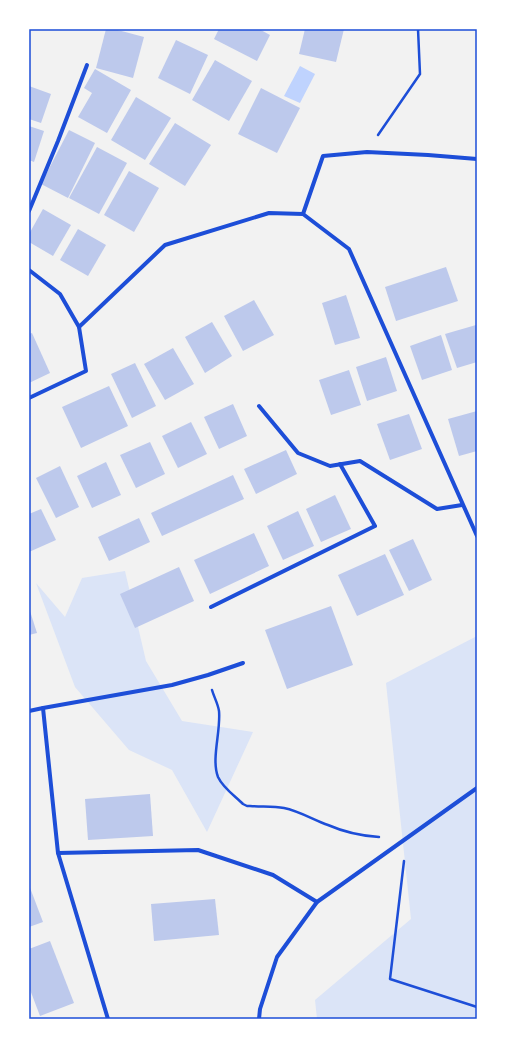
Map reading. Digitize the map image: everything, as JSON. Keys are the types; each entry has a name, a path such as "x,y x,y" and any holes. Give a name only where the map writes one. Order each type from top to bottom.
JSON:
{"street":[{"path":"29,211 87,65"},
{"path":"304,214 323,156 367,152 477,159"},
{"path":"79,327 165,245 269,213 304,214 349,249 477,536"},
{"path":"29,270 60,294 79,327 86,371 29,398"},
{"path":"259,406 298,453 330,466 360,461 437,509 462,505"},
{"path":"211,607 375,526 340,464"},
{"path":"29,710 172,686 243,663"},
{"path":"43,708 58,854 108,1019"},
{"path":"259,1019 260,1009 277,958 317,902 477,788"},
{"path":"58,854 198,850 273,875 317,902"}],"path":[{"path":"367,152 420,74 418,29"},
{"path":"208,675 218,711 216,758 217,773 224,786 244,804 250,806 283,808 330,826 355,833 406,838 390,979 477,1006"}],"shaded area":[{"path":"125,571 146,661 182,721 253,732 207,832 172,770 129,750 75,687 36,583 65,617 82,578"},
{"path":"477,636 477,1019 317,1019 315,1000 411,919 386,683"}],"water":[{"path":"300,66 315,74 300,103 284,96"}],"building":[{"path":"106,29 114,29 144,37 133,78 96,68"},
{"path":"219,29 259,29 270,35 257,61 214,39"},
{"path":"305,29 344,29 336,62 299,54"},
{"path":"176,40 208,55 190,94 158,78"},
{"path":"215,60 252,81 229,121 192,100"},
{"path":"95,69 131,90 107,133 78,117 92,93 84,88"},
{"path":"29,86 51,94 41,123 29,119"},
{"path":"261,88 300,108 277,153 238,134"},
{"path":"136,97 171,118 145,160 111,140"},
{"path":"175,123 211,145 185,186 149,164"},
{"path":"29,126 44,131 34,162 29,160"},
{"path":"69,130 95,143 68,198 41,184"},
{"path":"97,147 127,163 99,214 69,198"},
{"path":"129,171 159,188 134,232 104,215"},
{"path":"43,209 71,225 53,256 29,242 29,234"},
{"path":"78,229 106,245 88,276 60,260"},
{"path":"446,267 458,301 396,321 385,287"},
{"path":"346,295 360,338 335,345 322,303"},
{"path":"254,300 274,335 243,351 224,316"},
{"path":"212,322 232,356 205,373 185,337"},
{"path":"476,325 477,362 457,368 445,334"},
{"path":"32,333 50,373 29,383 29,334"},
{"path":"441,335 452,370 422,380 410,346"},
{"path":"173,348 194,384 165,400 144,364"},
{"path":"386,357 397,391 367,401 356,367"},
{"path":"135,363 156,406 132,418 111,374"},
{"path":"349,370 361,405 331,415 319,380"},
{"path":"109,386 128,426 81,448 62,407"},
{"path":"233,404 247,436 219,449 204,417"},
{"path":"477,411 477,451 459,456 448,419"},
{"path":"409,414 422,449 390,460 377,424"},
{"path":"191,422 207,454 178,468 162,436"},
{"path":"150,442 165,474 136,488 120,455"},
{"path":"286,450 297,474 256,494 244,469"},
{"path":"106,462 121,495 92,508 77,476"},
{"path":"60,466 79,507 56,518 36,478"},
{"path":"233,475 244,499 162,536 151,513"},
{"path":"335,495 351,529 321,542 306,509"},
{"path":"41,509 56,540 29,552 29,514"},
{"path":"298,511 314,546 283,560 267,526"},
{"path":"139,518 150,542 109,561 98,537"},
{"path":"254,533 269,566 210,594 194,560"},
{"path":"413,539 432,580 409,591 389,550"},
{"path":"385,554 404,595 357,616 338,575"},
{"path":"179,567 194,601 135,628 120,594"},
{"path":"331,606 353,665 287,689 265,630"},
{"path":"29,608 37,633 29,635"},
{"path":"150,794 153,836 88,840 85,799"},
{"path":"29,885 43,922 29,927"},
{"path":"215,899 219,935 154,941 151,904"},
{"path":"50,941 74,1003 40,1016 29,987 29,949"}]}
